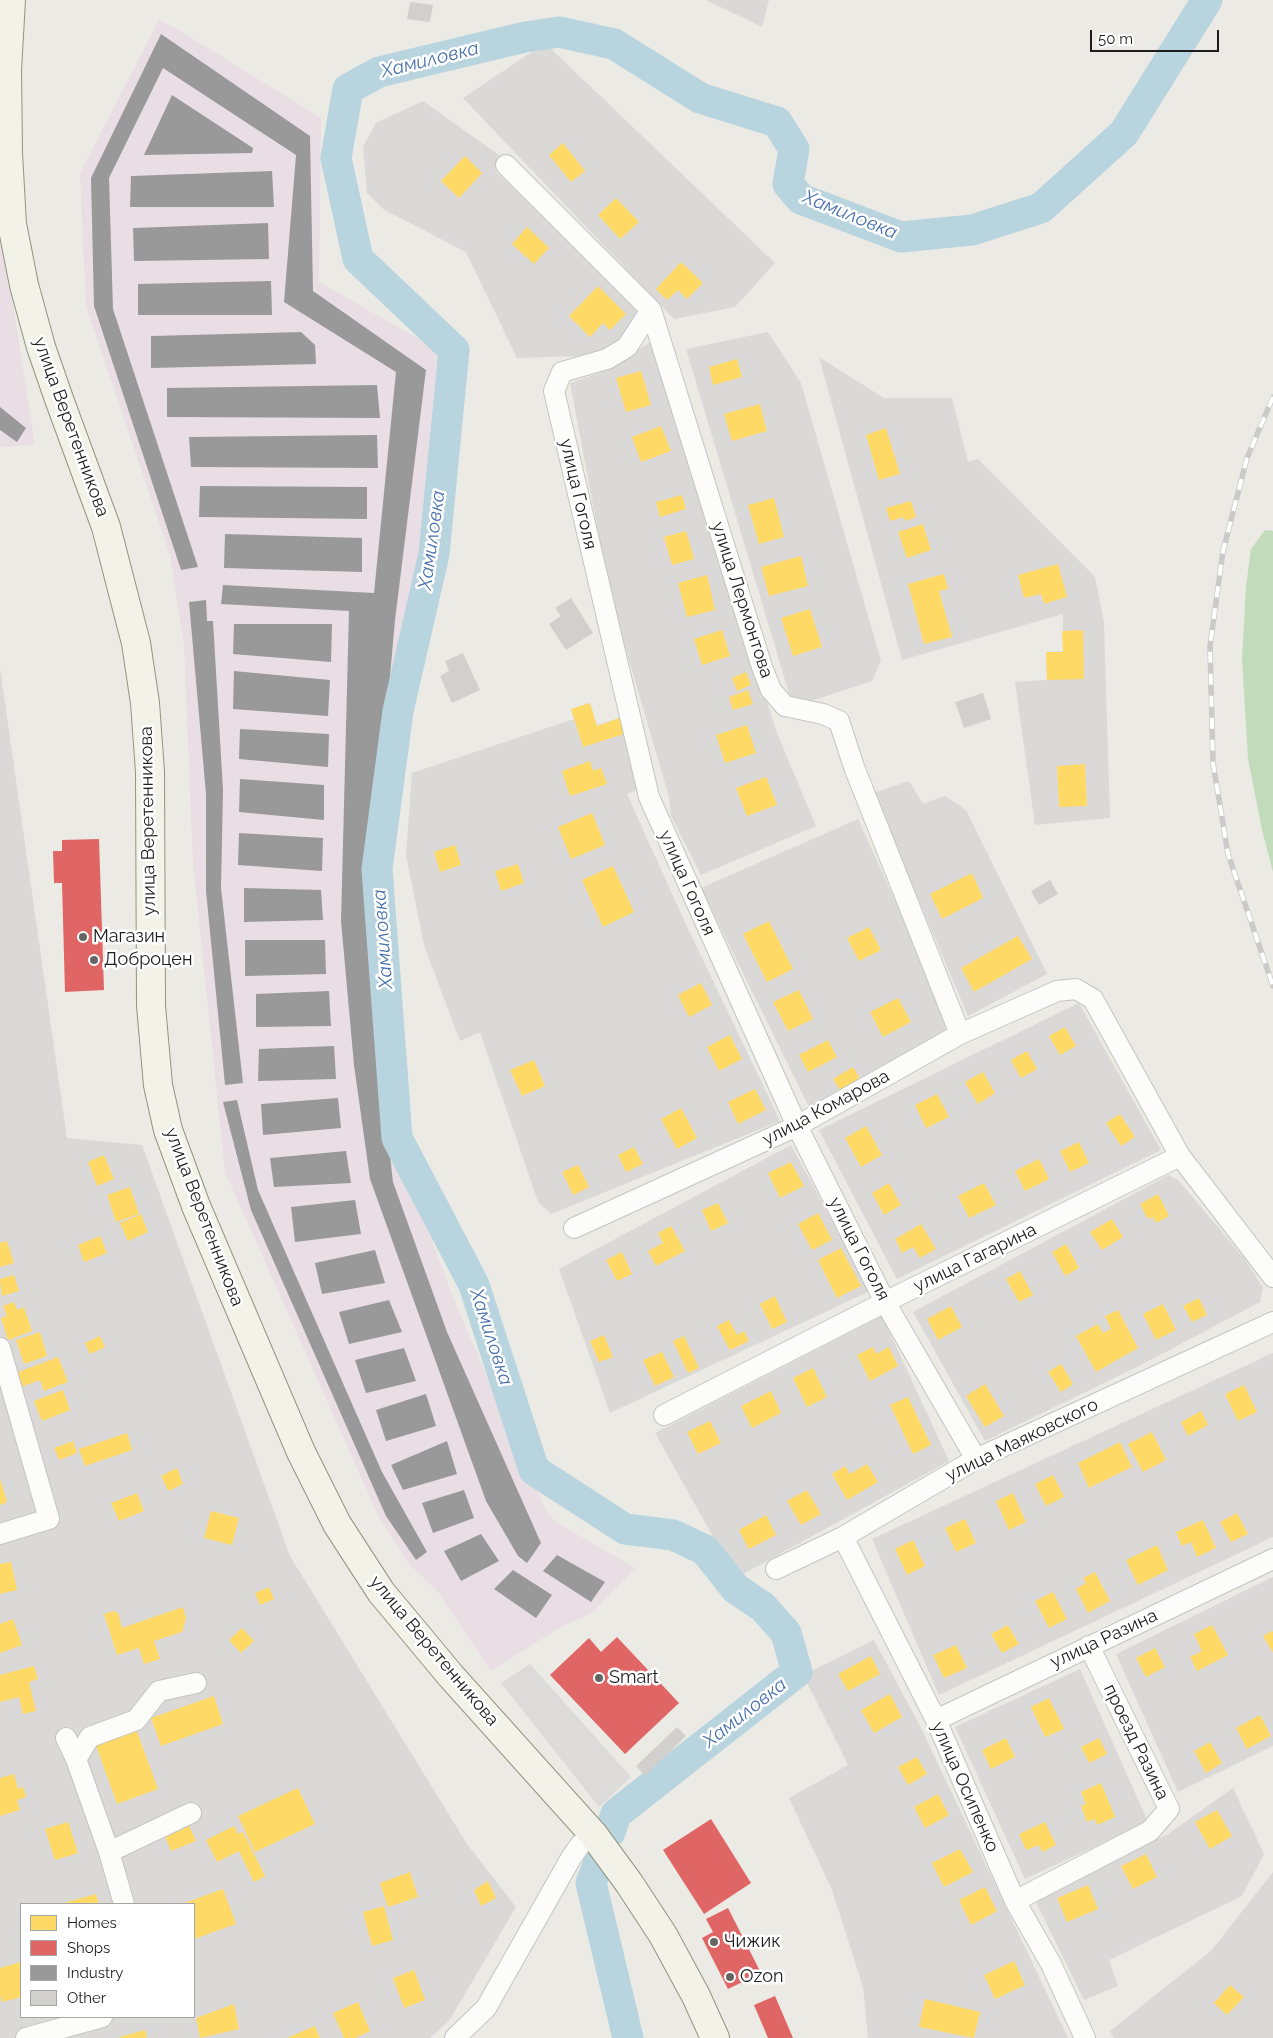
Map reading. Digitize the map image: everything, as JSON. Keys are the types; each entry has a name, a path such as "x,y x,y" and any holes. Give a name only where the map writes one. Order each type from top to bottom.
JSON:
{"main road":[{"name":"улица Веретенникова","path":"11,0 7,70 8,153 12,224 20,268 41,347 106,527 136,643 145,703 150,772 151,1006 158,1085 168,1130 196,1206 301,1452 337,1524 387,1600 451,1676 593,1834 629,1883 663,1935 696,1996 715,2038"}],"street":[{"name":"улица Лермонтова","path":"506,165 651,310 762,667 771,690 785,706 823,714 840,721 854,767 960,1034"},
{"name":"улица Гоголя","path":"651,310 627,347 607,359 562,372 554,391 649,797 797,1126 886,1302 976,1459"},
{"name":"улица Комарова","path":"574,1228 797,1126 960,1034 1057,991 1076,989 1093,999 1180,1156"},
{"path":"1180,1156 1273,1277"},
{"name":"улица Гагарина","path":"664,1415 1180,1156"},
{"name":"улица Маяковского","path":"776,1569 843,1537 976,1459 1273,1322"},
{"path":"0,1348 49,1519 0,1534"},
{"name":"улица Осипенко","path":"843,1537 936,1720 1015,1901 1051,1964 1085,2038"},
{"name":"улица Разина","path":"936,1720 1273,1559"},
{"name":"проезд Разина","path":"1015,1901 1150,1831 1169,1809 1089,1646"},
{"path":"76,1759 90,1737 136,1720 159,1692 196,1683"},
{"path":"66,1738 76,1759 109,1852 124,1903"},
{"path":"109,1852 192,1813"},
{"path":"461,2032 486,2008 571,1858 580,1845 593,1834"},
{"path":"26,2038 98,2018"}],"shaded area":[{"path":"706,0 769,0 762,27"},
{"path":"159,20 177,29 321,118 319,282 440,351 413,609 402,656 373,902 385,1066 394,1141 458,1310 547,1513 559,1524 635,1568 591,1614 562,1626 491,1671 438,1592 410,1565 379,1517 225,1172 193,862 184,645 170,555 86,306 80,173"},
{"path":"545,43 775,263 735,307 674,319 463,98"},
{"path":"423,101 499,155 495,171 637,305 633,323 609,350 585,356 517,358 466,252 383,209 367,193 363,147 376,123"},
{"path":"0,223 35,445 0,447"},
{"path":"768,332 801,383 881,661 872,681 805,703 791,700 686,349"},
{"path":"650,342 777,733 816,826 701,875 671,816 669,797 610,595 570,383 608,370"},
{"path":"819,357 884,398 952,398 968,462 978,459 1095,577 1104,623 1110,818 1035,825 1015,682 1047,680 1046,652 1063,651 1063,614 902,660"},
{"path":"0,668 67,1138 142,1145 290,1556 467,1844 516,1907 449,2021 430,2038 0,2038"},
{"path":"590,703 597,725 622,717 637,790 627,794 682,916 780,1121 551,1214 538,1202 480,1032 460,1041 424,945 406,855 412,773 574,719 571,709"},
{"path":"909,781 923,804 945,796 966,810 1047,974 968,1016 873,793"},
{"path":"858,819 927,971 945,1020 945,1031 809,1107 701,888"},
{"path":"1079,1003 1161,1150 897,1279 819,1130"},
{"path":"791,1145 870,1291 610,1413 559,1269"},
{"path":"1169,1175 1179,1181 1244,1258 1263,1288 1260,1302 1143,1364 985,1441 913,1312"},
{"path":"882,1316 949,1461 736,1578 655,1433"},
{"path":"1273,1353 1273,1537 939,1695 872,1539"},
{"path":"1273,1577 1273,1746 1178,1792 1116,1654"},
{"path":"874,1640 920,1726 1068,2038 868,2038 863,1987 832,1890 789,1798 848,1765 803,1675"},
{"path":"530,1664 631,1777 599,1807 501,1683"},
{"path":"1080,1669 1148,1822 1025,1879 955,1727"},
{"path":"1233,1788 1264,1854 1242,1896 1109,1960 1118,1986 1084,2000 1035,1900 1104,1864 1168,1834"},
{"path":"1273,1872 1273,2038 1114,2038 1110,2031 1211,1951"}],"green space":[{"path":"1265,530 1273,531 1273,872 1262,830 1248,759 1242,659 1246,587 1251,549"}],"building: Homes":[{"path":"563,143 585,171 571,182 549,155"},
{"path":"465,156 482,173 459,198 441,181"},
{"path":"616,198 639,222 620,239 598,215"},
{"path":"527,227 549,248 534,264 512,244"},
{"path":"681,262 703,283 687,299 678,290 667,300 656,289"},
{"path":"598,286 626,314 610,330 603,323 590,337 569,316"},
{"path":"737,359 742,377 713,385 709,367"},
{"path":"641,371 651,405 626,412 616,378"},
{"path":"760,404 767,431 732,441 724,414"},
{"path":"661,426 671,451 641,462 632,437"},
{"path":"886,428 900,474 879,480 866,435"},
{"path":"682,495 686,509 660,517 656,502"},
{"path":"774,498 784,537 759,544 748,505"},
{"path":"911,501 916,517 905,521 904,517 890,521 886,508"},
{"path":"923,524 931,550 907,558 898,532"},
{"path":"686,531 694,559 672,565 664,537"},
{"path":"801,556 808,586 769,596 761,567"},
{"path":"1058,564 1067,597 1044,604 1041,594 1024,598 1018,575"},
{"path":"944,574 948,589 939,591 952,637 924,644 908,584"},
{"path":"707,575 715,610 687,617 678,583"},
{"path":"810,609 822,647 793,656 781,618"},
{"path":"722,630 730,656 702,665 694,639"},
{"path":"1083,630 1084,679 1047,680 1046,652 1063,652 1062,631"},
{"path":"746,672 751,685 737,691 732,678"},
{"path":"748,690 753,704 733,710 729,697"},
{"path":"590,703 597,726 622,717 627,733 583,747 571,709"},
{"path":"747,725 756,753 725,763 716,735"},
{"path":"590,761 593,771 601,768 607,784 570,796 562,771"},
{"path":"1085,764 1087,806 1059,807 1057,766"},
{"path":"766,777 777,805 747,816 736,788"},
{"path":"592,813 605,845 571,859 558,827"},
{"path":"455,845 461,865 440,872 434,852"},
{"path":"518,864 524,883 501,891 495,871"},
{"path":"613,866 634,912 603,927 582,880"},
{"path":"972,873 983,898 942,919 930,894"},
{"path":"769,921 793,969 767,982 743,934"},
{"path":"869,927 881,950 859,961 847,938"},
{"path":"1018,936 1032,959 974,992 961,968"},
{"path":"701,983 712,1005 689,1017 678,995"},
{"path":"799,990 813,1019 788,1031 773,1002"},
{"path":"898,998 911,1022 883,1037 870,1012"},
{"path":"1065,1027 1076,1046 1060,1055 1049,1036"},
{"path":"730,1035 742,1059 719,1071 707,1047"},
{"path":"828,1040 837,1057 808,1072 799,1055"},
{"path":"1027,1051 1037,1069 1021,1078 1011,1060"},
{"path":"534,1060 545,1086 522,1096 510,1070"},
{"path":"853,1067 860,1079 840,1090 833,1079"},
{"path":"983,1072 995,1093 978,1104 965,1082"},
{"path":"755,1089 766,1110 738,1124 728,1102"},
{"path":"937,1094 949,1117 926,1128 915,1105"},
{"path":"681,1108 697,1138 677,1149 661,1119"},
{"path":"1120,1114 1135,1137 1121,1146 1106,1123"},
{"path":"866,1126 882,1155 861,1167 845,1138"},
{"path":"1079,1142 1089,1163 1070,1172 1060,1151"},
{"path":"634,1147 643,1164 626,1172 618,1155"},
{"path":"104,1155 114,1179 97,1186 88,1162"},
{"path":"1039,1159 1049,1179 1025,1191 1015,1171"},
{"path":"791,1162 804,1186 780,1198 768,1173"},
{"path":"578,1165 589,1187 573,1195 562,1172"},
{"path":"889,1183 901,1205 884,1215 872,1193"},
{"path":"984,1183 996,1205 969,1218 958,1196"},
{"path":"130,1187 139,1214 116,1222 107,1195"},
{"path":"1158,1194 1169,1216 1156,1223 1153,1217 1148,1219 1140,1204"},
{"path":"718,1203 728,1223 711,1231 702,1210"},
{"path":"818,1213 832,1240 812,1250 798,1224"},
{"path":"141,1214 148,1232 128,1241 120,1223"},
{"path":"1112,1219 1123,1237 1102,1250 1090,1232"},
{"path":"921,1224 936,1249 920,1258 913,1247 902,1253 895,1239"},
{"path":"671,1226 685,1251 656,1266 648,1251 663,1243 658,1233"},
{"path":"100,1236 107,1253 84,1262 78,1245"},
{"path":"7,1241 14,1263 0,1267 0,1243"},
{"path":"1066,1244 1079,1268 1065,1276 1052,1252"},
{"path":"841,1248 861,1286 837,1298 818,1260"},
{"path":"622,1252 632,1274 617,1281 606,1260"},
{"path":"1020,1271 1033,1295 1019,1302 1006,1279"},
{"path":"14,1275 19,1291 2,1296 0,1279"},
{"path":"775,1296 787,1322 772,1329 760,1304"},
{"path":"1199,1298 1207,1315 1192,1322 1183,1306"},
{"path":"14,1302 17,1310 24,1307 32,1331 8,1340 1,1318 7,1316 3,1306"},
{"path":"1163,1304 1176,1330 1156,1340 1143,1314"},
{"path":"951,1306 962,1327 938,1340 927,1319"},
{"path":"1118,1310 1138,1348 1096,1372 1076,1336 1098,1324 1103,1333 1111,1329 1105,1316"},
{"path":"729,1320 737,1335 744,1331 749,1341 730,1350 717,1326"},
{"path":"40,1332 47,1356 24,1364 16,1340"},
{"path":"604,1335 613,1357 599,1362 590,1341"},
{"path":"100,1336 105,1347 90,1354 85,1343"},
{"path":"684,1336 699,1368 688,1373 673,1341"},
{"path":"873,1347 876,1354 889,1347 898,1366 870,1381 857,1355"},
{"path":"662,1352 674,1377 655,1386 643,1360"},
{"path":"58,1357 68,1382 44,1391 40,1380 21,1387 16,1373"},
{"path":"1061,1364 1073,1384 1061,1392 1048,1372"},
{"path":"813,1368 827,1397 807,1407 793,1378"},
{"path":"985,1384 1004,1416 985,1427 966,1396"},
{"path":"1244,1385 1257,1412 1238,1421 1225,1394"},
{"path":"63,1390 70,1410 42,1421 34,1401"},
{"path":"771,1391 781,1413 752,1428 741,1406"},
{"path":"908,1397 931,1445 913,1454 890,1405"},
{"path":"1201,1411 1208,1425 1188,1436 1181,1422"},
{"path":"710,1421 721,1443 698,1454 687,1432"},
{"path":"1152,1432 1166,1460 1143,1472 1128,1444"},
{"path":"127,1433 132,1450 85,1466 79,1449"},
{"path":"73,1441 77,1453 59,1460 54,1448"},
{"path":"1120,1442 1132,1467 1089,1488 1078,1463"},
{"path":"867,1464 878,1482 847,1500 832,1474 845,1466 850,1474"},
{"path":"177,1468 183,1484 168,1491 161,1476"},
{"path":"1053,1475 1064,1497 1046,1506 1035,1484"},
{"path":"0,1479 7,1502 0,1505"},
{"path":"807,1490 821,1514 801,1525 787,1501"},
{"path":"137,1493 144,1511 119,1521 111,1503"},
{"path":"1013,1493 1026,1522 1009,1530 996,1501"},
{"path":"211,1511 239,1518 232,1545 204,1538"},
{"path":"1237,1513 1248,1534 1231,1542 1220,1522"},
{"path":"766,1515 776,1535 749,1549 739,1530"},
{"path":"965,1519 976,1543 956,1552 945,1528"},
{"path":"1203,1520 1216,1548 1197,1557 1191,1542 1182,1546 1176,1532"},
{"path":"913,1540 925,1566 907,1575 895,1549"},
{"path":"1157,1545 1168,1570 1138,1585 1126,1560"},
{"path":"11,1562 17,1590 0,1594 0,1564"},
{"path":"1095,1572 1110,1601 1088,1613 1076,1589 1086,1583 1083,1578"},
{"path":"269,1587 274,1599 260,1605 255,1593"},
{"path":"1053,1592 1067,1619 1049,1628 1035,1601"},
{"path":"183,1607 186,1618 182,1632 154,1641 160,1659 144,1664 139,1648 117,1655 104,1614 113,1611 118,1613 122,1628"},
{"path":"13,1619 22,1645 0,1653 0,1624"},
{"path":"1008,1625 1019,1644 1002,1653 991,1634"},
{"path":"1212,1625 1228,1655 1197,1671 1190,1657 1202,1651 1194,1634"},
{"path":"242,1628 254,1641 241,1653 229,1640"},
{"path":"1273,1631 1273,1653 1263,1636"},
{"path":"956,1645 967,1668 944,1678 933,1655"},
{"path":"1155,1648 1165,1667 1146,1677 1136,1658"},
{"path":"871,1656 880,1674 848,1691 838,1674"},
{"path":"34,1666 38,1679 29,1682 36,1711 23,1714 19,1697 0,1702 0,1675"},
{"path":"890,1694 902,1717 874,1733 861,1710"},
{"path":"214,1696 223,1724 161,1746 151,1718"},
{"path":"1049,1698 1064,1729 1045,1737 1031,1707"},
{"path":"1260,1715 1271,1736 1247,1749 1236,1728"},
{"path":"135,1726 158,1789 117,1804 94,1740"},
{"path":"1006,1738 1015,1757 991,1769 982,1750"},
{"path":"1099,1738 1107,1754 1089,1763 1081,1747"},
{"path":"1210,1742 1222,1763 1206,1773 1194,1751"},
{"path":"917,1757 927,1774 908,1785 898,1767"},
{"path":"14,1774 18,1789 23,1787 26,1797 17,1800 20,1810 0,1816 0,1778"},
{"path":"1101,1783 1115,1817 1097,1825 1095,1819 1087,1822 1081,1806 1086,1804 1081,1792"},
{"path":"298,1788 315,1824 255,1852 238,1816"},
{"path":"938,1794 949,1815 925,1828 914,1807"},
{"path":"1217,1810 1232,1836 1210,1849 1195,1822"},
{"path":"68,1822 78,1853 55,1860 45,1829"},
{"path":"1045,1822 1056,1845 1042,1852 1039,1845 1026,1850 1019,1834"},
{"path":"189,1825 196,1841 171,1851 165,1836"},
{"path":"234,1826 238,1834 243,1832 265,1876 254,1882 239,1851 217,1862 206,1840"},
{"path":"960,1849 973,1872 944,1887 932,1863"},
{"path":"1146,1854 1157,1877 1133,1889 1121,1866"},
{"path":"410,1872 418,1897 388,1907 380,1883"},
{"path":"488,1881 496,1898 481,1906 474,1890"},
{"path":"1088,1885 1098,1909 1067,1922 1057,1898"},
{"path":"985,1887 997,1911 971,1925 959,1900"},
{"path":"223,1889 236,1924 195,1939 195,1903 185,1903"},
{"path":"96,1894 99,1903 64,1903"},
{"path":"384,1906 393,1940 372,1946 363,1912"},
{"path":"1014,1961 1025,1985 995,1999 984,1975"},
{"path":"20,1962 20,1997 2,2002 0,1995 0,1968"},
{"path":"414,1970 425,2000 404,2008 393,1978"},
{"path":"1230,1985 1244,1997 1227,2015 1214,2003"},
{"path":"925,1999 980,2012 974,2038 919,2027"},
{"path":"358,2002 370,2031 355,2038 344,2038 333,2013"},
{"path":"234,2004 239,2029 200,2038 196,2018"},
{"path":"315,2026 320,2038 287,2038"},
{"path":"145,2030 147,2038 120,2038 120,2037"}],"building: Shops":[{"name":"Магазин","path":"99,839 104,990 65,992 62,883 54,883 53,851 62,851 62,840"},
{"path":"617,1637 679,1703 625,1754 550,1675 589,1638 601,1652"},
{"path":"711,1819 751,1883 704,1914 663,1850"},
{"path":"728,1908 761,1973 728,1989 702,1938 713,1932 706,1919"},
{"path":"775,1996 793,2038 768,2038 754,2005"}],"building: Industry":[{"path":"161,34 310,136 313,291 426,370 395,620 369,911 375,1024 393,1182 447,1332 541,1543 527,1563 518,1556 486,1501 370,1179 354,1065 341,921 349,611 221,604 223,585 374,593 396,372 284,302 296,155 163,68 109,178 113,309 198,567 181,570 94,306 91,178"},
{"path":"172,95 253,148 252,153 144,155"},
{"path":"272,171 274,207 130,207 131,176"},
{"path":"268,223 269,259 134,261 133,228"},
{"path":"271,281 272,315 138,315 138,284"},
{"path":"301,332 315,345 316,364 151,368 151,336"},
{"path":"377,385 380,418 167,417 167,388"},
{"path":"0,407 26,428 17,442 0,430"},
{"path":"377,435 378,468 191,467 189,437"},
{"path":"200,486 367,487 367,519 199,517"},
{"path":"225,534 362,538 362,572 224,568"},
{"path":"206,600 207,621 213,621 223,790 221,888 243,1083 225,1085 206,891 206,794 189,602"},
{"path":"234,624 332,624 331,662 233,654"},
{"path":"234,671 330,680 328,716 233,709"},
{"path":"240,729 329,734 328,767 239,759"},
{"path":"240,779 324,785 324,820 239,812"},
{"path":"239,833 323,838 322,871 238,865"},
{"path":"244,888 321,890 323,920 244,922"},
{"path":"245,940 325,940 326,974 245,976"},
{"path":"329,991 331,1026 256,1027 256,994"},
{"path":"334,1046 336,1079 258,1081 259,1049"},
{"path":"338,1098 341,1128 263,1135 261,1104"},
{"path":"237,1100 258,1190 382,1472 427,1552 416,1560 386,1516 251,1210 223,1102"},
{"path":"346,1151 351,1183 274,1187 270,1158"},
{"path":"355,1200 361,1234 295,1242 291,1207"},
{"path":"375,1250 385,1283 322,1294 315,1263"},
{"path":"389,1300 402,1332 349,1344 339,1312"},
{"path":"404,1348 416,1381 366,1393 355,1360"},
{"path":"426,1394 436,1426 386,1441 376,1410"},
{"path":"447,1441 457,1474 403,1490 391,1465"},
{"path":"464,1490 474,1518 433,1533 422,1503"},
{"path":"481,1534 499,1561 461,1581 444,1551"},
{"path":"557,1555 605,1582 591,1602 543,1571"},
{"path":"513,1570 552,1595 536,1618 494,1589"}],"building: Other":[{"path":"410,2 433,5 430,22 407,19"},
{"path":"571,598 593,633 566,650 549,624 561,616 555,608"},
{"path":"463,653 480,690 452,703 440,676 449,671 445,661"},
{"path":"983,693 991,719 964,728 955,702"},
{"path":"1050,880 1058,894 1039,905 1031,891"},
{"path":"677,1727 686,1736 645,1776 636,1766"}],"waterway":[{"name":"Хамиловка","path":"610,1832 616,1814 797,1672 786,1633 763,1607 736,1589 705,1550 673,1535 625,1529 534,1470 474,1285 397,1138 377,869 398,711 434,554 454,350 358,259 336,158 348,89 379,72 525,37 559,32 614,44 700,98 777,122 794,149 788,184 801,199 901,237 972,230 1041,208 1124,133 1207,0"},
{"name":"Хамиловка","path":"598,1865 591,1883 628,2038"}],"railway":[{"path":"1273,397 1247,458 1223,551 1210,646 1213,763 1228,854 1273,986"}],"place":[{"name":"Магазин","path":"83,937"},
{"name":"Доброцен","path":"94,960"},
{"name":"Smart","path":"599,1678"},
{"name":"Чижик","path":"714,1942"},
{"name":"Ozon","path":"730,1977"}]}
